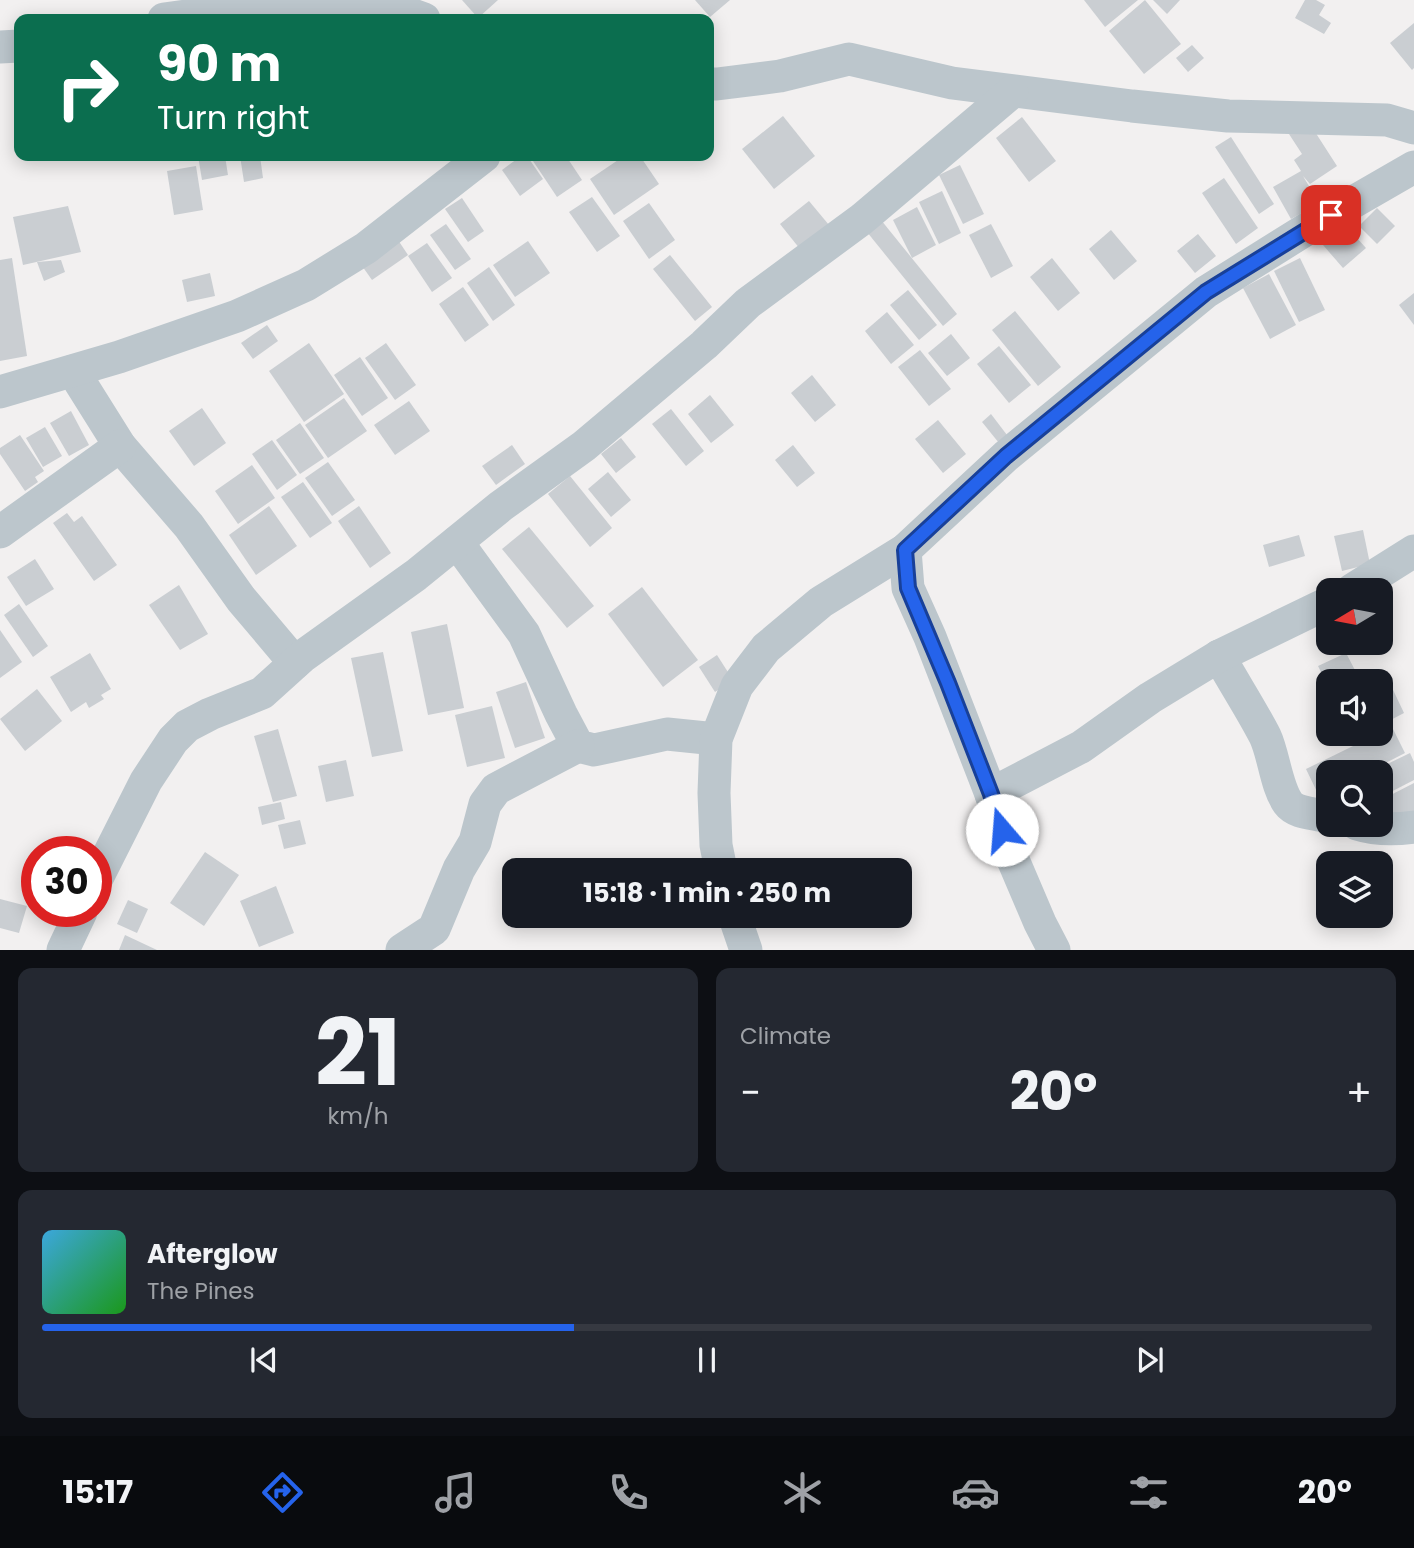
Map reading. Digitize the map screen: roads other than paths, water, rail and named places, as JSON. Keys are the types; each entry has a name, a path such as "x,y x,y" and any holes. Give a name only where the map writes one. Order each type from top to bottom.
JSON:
{"street":[{"path":"202,14 262,6 317,4 390,4 413,14"},
{"path":"714,84 780,76 849,59 952,83 1012,92 1228,116 1387,120 1414,128"},
{"path":"112,848 146,781 173,740 187,726 262,693 295,663 416,575 501,506 583,446 704,345 748,303 862,219 1012,92"},
{"path":"0,392 119,357 237,316 306,285 366,248 479,161"},
{"path":"719,858 715,832 716,739 737,686 766,648 821,602 905,550 1006,456 1206,292 1310,227 1414,167"},
{"path":"73,371 120,446 189,526 241,599 295,663"},
{"path":"0,532 120,446"},
{"path":"457,542 524,634 578,746"},
{"path":"905,550 908,588 991,794 1008,848 1054,950"},
{"path":"1371,578 1414,551"},
{"path":"991,794 1081,747 1150,698 1219,656 1316,609"},
{"path":"1219,656 1266,739 1288,803 1297,810 1316,813"},
{"path":"402,950 434,929 475,842 485,804 496,789 578,746 594,750 667,734 716,739"},
{"path":"1393,829 1414,827"},
{"path":"63,950 74,927"},
{"path":"738,928 746,950"}]}
